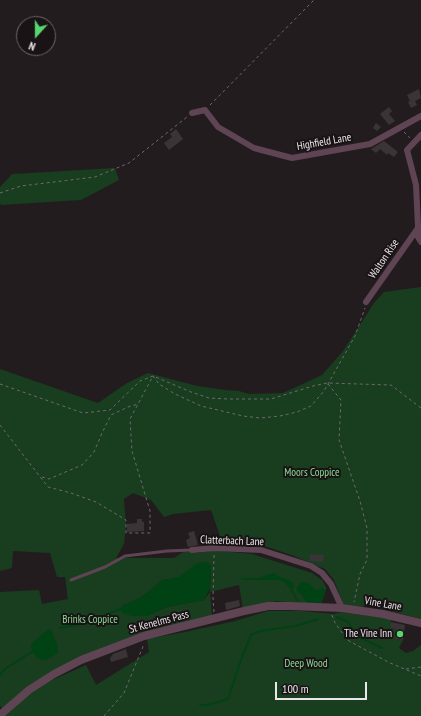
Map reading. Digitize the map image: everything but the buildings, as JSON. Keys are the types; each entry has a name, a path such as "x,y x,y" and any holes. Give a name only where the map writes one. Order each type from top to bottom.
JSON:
{"street":[{"path":"192,113 205,110"},
{"name":"Highfield Lane","path":"205,110 218,127 254,148 292,158 370,144 421,116"},
{"path":"421,135 407,150 416,185 418,237 421,242"},
{"name":"Walton Rise","path":"366,302 418,226"},
{"name":"Clatterbach Lane","path":"192,550 214,548 262,550 311,566 322,573 331,584 342,608"},
{"name":"St Kenelms Pass","path":"0,715 29,690 54,674 81,660 144,636 268,606 342,608"},
{"name":"Vine Lane","path":"342,608 383,614 421,623"}],"lane":[{"path":"71,580 105,567 125,556 167,551 192,550"}],"path":[{"path":"205,110 314,0"},
{"path":"0,193 21,186 95,177 129,163 192,113"},
{"path":"399,127 413,142"},
{"path":"153,376 159,384 175,394 201,406 243,416 260,418 280,416 297,412 311,406 324,391 327,383 355,336 366,302"},
{"path":"0,425 48,487 96,502 126,520 126,533 150,533 150,511 132,452 130,419 153,376"},
{"path":"0,384 83,413 110,410 140,381 153,376 209,398 228,399 271,399 327,383 391,385 421,408"},
{"path":"327,383 341,400 339,440 360,501 367,528 367,560 360,574 354,603"},
{"path":"41,477 49,479 82,465 94,452 111,415 138,404"},
{"path":"214,548 213,598 215,618"},
{"path":"331,608 332,617 335,623 349,640 388,662 421,676"},
{"path":"104,716 124,694 145,640"},
{"path":"405,669 421,667"}],"green space":[{"path":"115,168 119,180 81,200 1,205 0,203 0,187 12,174"},
{"name":"Moors Coppice","path":"421,287 421,619 369,605 361,607 343,604 334,580 325,569 294,556 256,543 221,539 211,510 173,514 164,517 151,500 133,493 124,499 126,526 124,544 116,558 174,558 185,551 198,553 210,550 252,554 312,573 322,580 326,590 320,607 277,601 243,609 239,585 210,592 212,616 51,672 2,708 0,706 0,592 39,590 42,604 68,599 65,577 57,577 50,553 13,551 12,568 0,571 0,369 98,403 127,383 148,373 197,386 239,391 249,394 283,393 322,375 343,351 374,303 384,292","holes":["211,565 210,592 204,600 166,607 147,616 122,606 140,598 163,580 177,578"]},
{"name":"Deep Wood","path":"268,611 302,611 334,614 341,612 391,619 391,628 396,629 395,639 403,640 399,648 406,653 413,651 421,645 421,716 5,716 24,698 48,682 86,665 96,685 149,652 147,639 235,621"}],"shaded area":[{"path":"207,562 211,565 210,588 204,600 166,607 147,616 132,616 123,613 120,609 122,606 140,598 163,580 177,578 198,563"},
{"path":"273,573 291,581 295,587 291,589 284,582 278,580 246,580 239,578 259,578"},
{"path":"300,583 309,583 315,590 323,588 326,590 321,604 307,603 302,595 296,590"},
{"path":"49,629 51,630 57,644 58,653 46,660 41,660 36,657 31,647 32,643"}],"waterway":[{"path":"291,589 300,603"},
{"path":"60,628 86,623 120,609"},
{"path":"337,617 348,622 361,638 382,648"},
{"path":"200,705 208,705 228,699 251,635 260,631 296,626 318,619"},
{"path":"0,675 5,669 33,651"}],"place":[{"name":"The Vine Inn","path":"400,634"}],"park label":[{"name":"Brinks Coppice","path":"90,620"}]}
